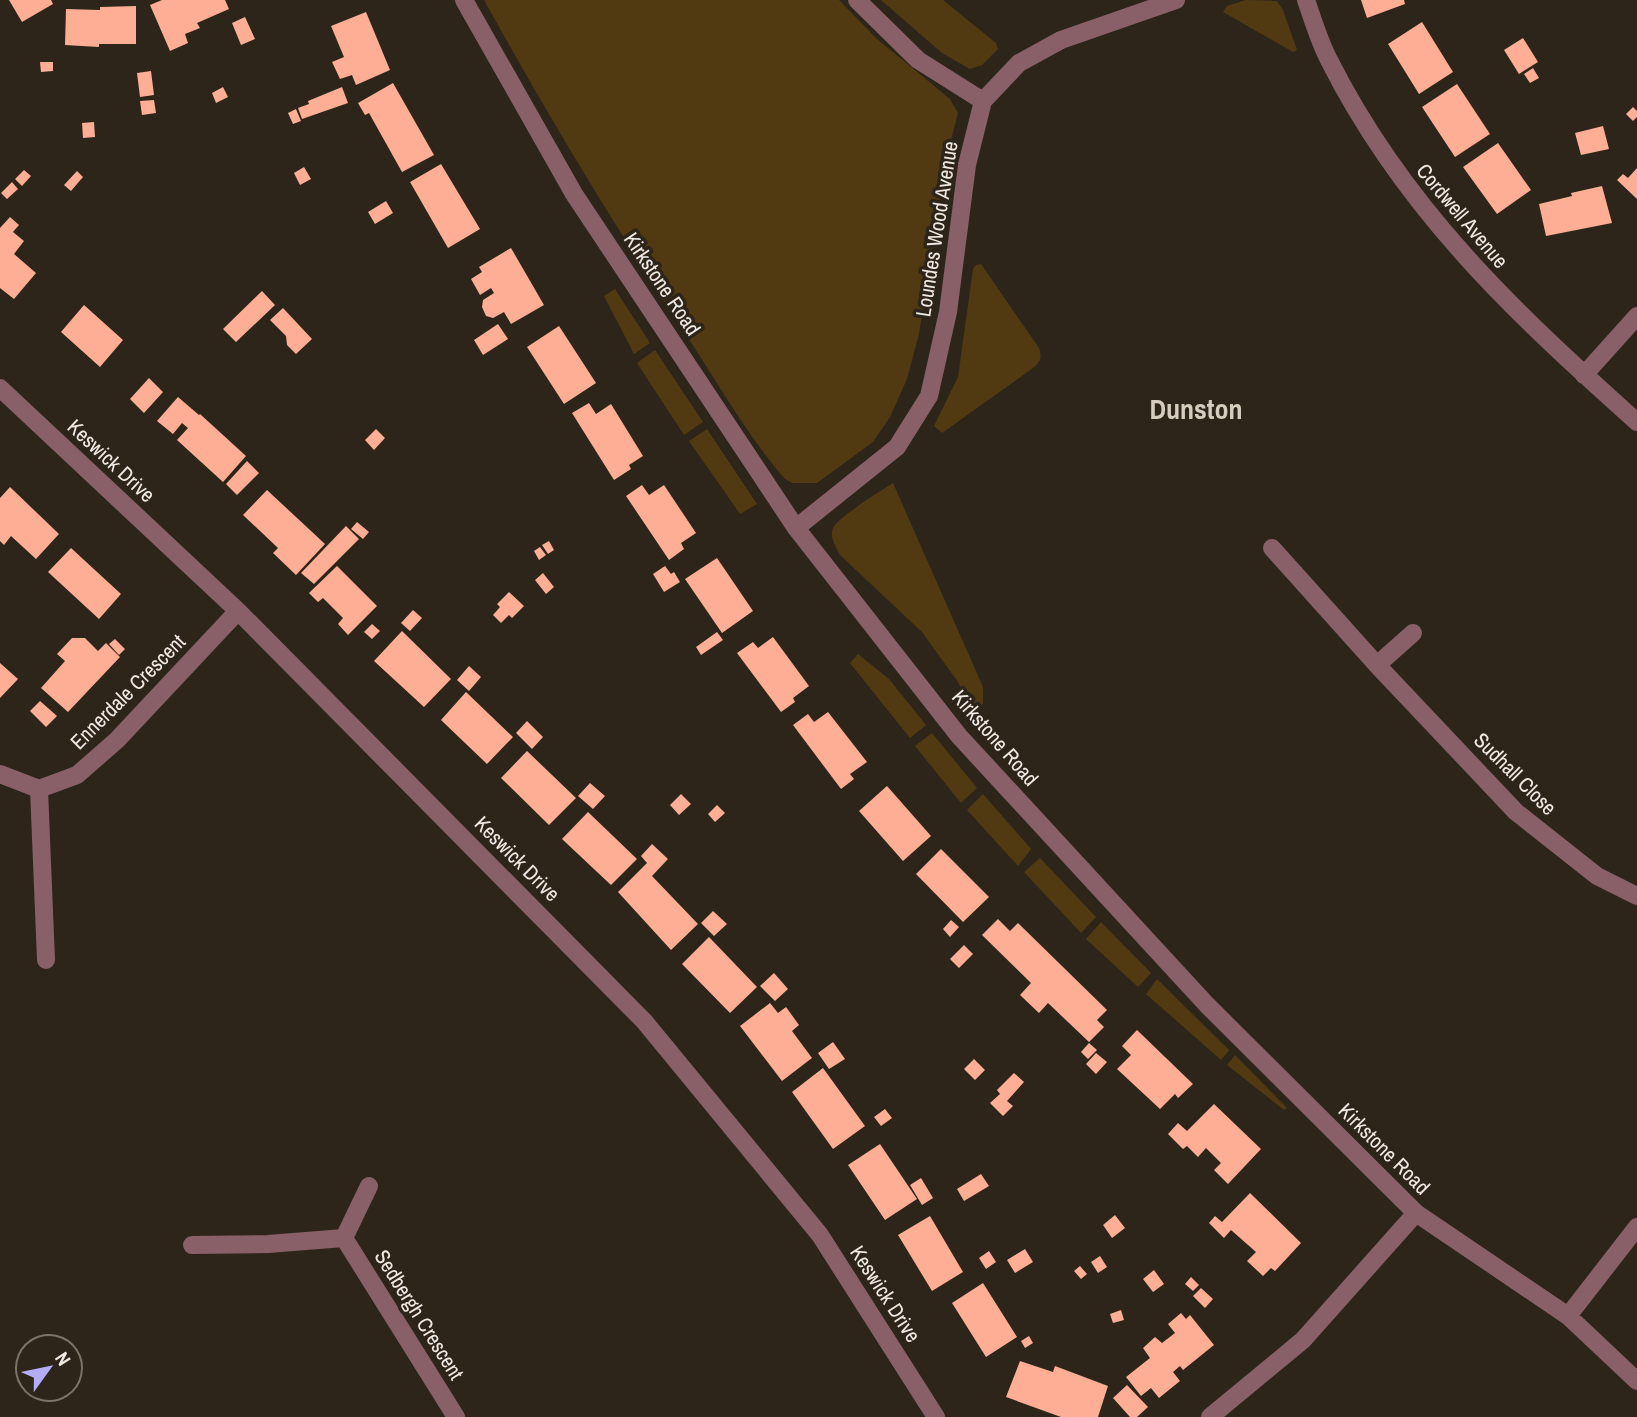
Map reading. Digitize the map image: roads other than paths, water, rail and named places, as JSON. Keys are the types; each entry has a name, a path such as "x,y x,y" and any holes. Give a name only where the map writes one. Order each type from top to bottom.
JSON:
{"street":[{"name":"Kirkstone Road","path":"464,0 574,194 796,528 959,736 1206,1004 1416,1213 1568,1316 1637,1381"},
{"path":"857,0 918,60 983,101"},
{"name":"Loundes Wood Avenue","path":"796,528 897,447 929,396 948,312 967,165 983,101 1019,63 1061,40 1176,0"},
{"name":"Cordwell Avenue","path":"1306,0 1327,57 1359,116 1394,171 1439,228 1487,281 1637,422"},
{"path":"1584,374 1637,316"},
{"name":"Keswick Drive","path":"0,388 238,611 644,1021 820,1235 936,1417"},
{"name":"Sudhall Close","path":"1272,548 1516,812 1597,876 1637,896"},
{"name":"Ennerdale Crescent","path":"39,789 77,775 107,749 238,611"},
{"path":"1377,664 1413,633"},
{"path":"0,774 39,789 46,960"},
{"path":"192,1245 268,1244 344,1238 369,1186"},
{"path":"1210,1417 1303,1340 1416,1213"},
{"path":"1568,1316 1637,1227"},
{"name":"Sedbergh Crescent","path":"344,1238 456,1417"}],"district":[{"name":"Dunston","path":"1196,409"}]}
